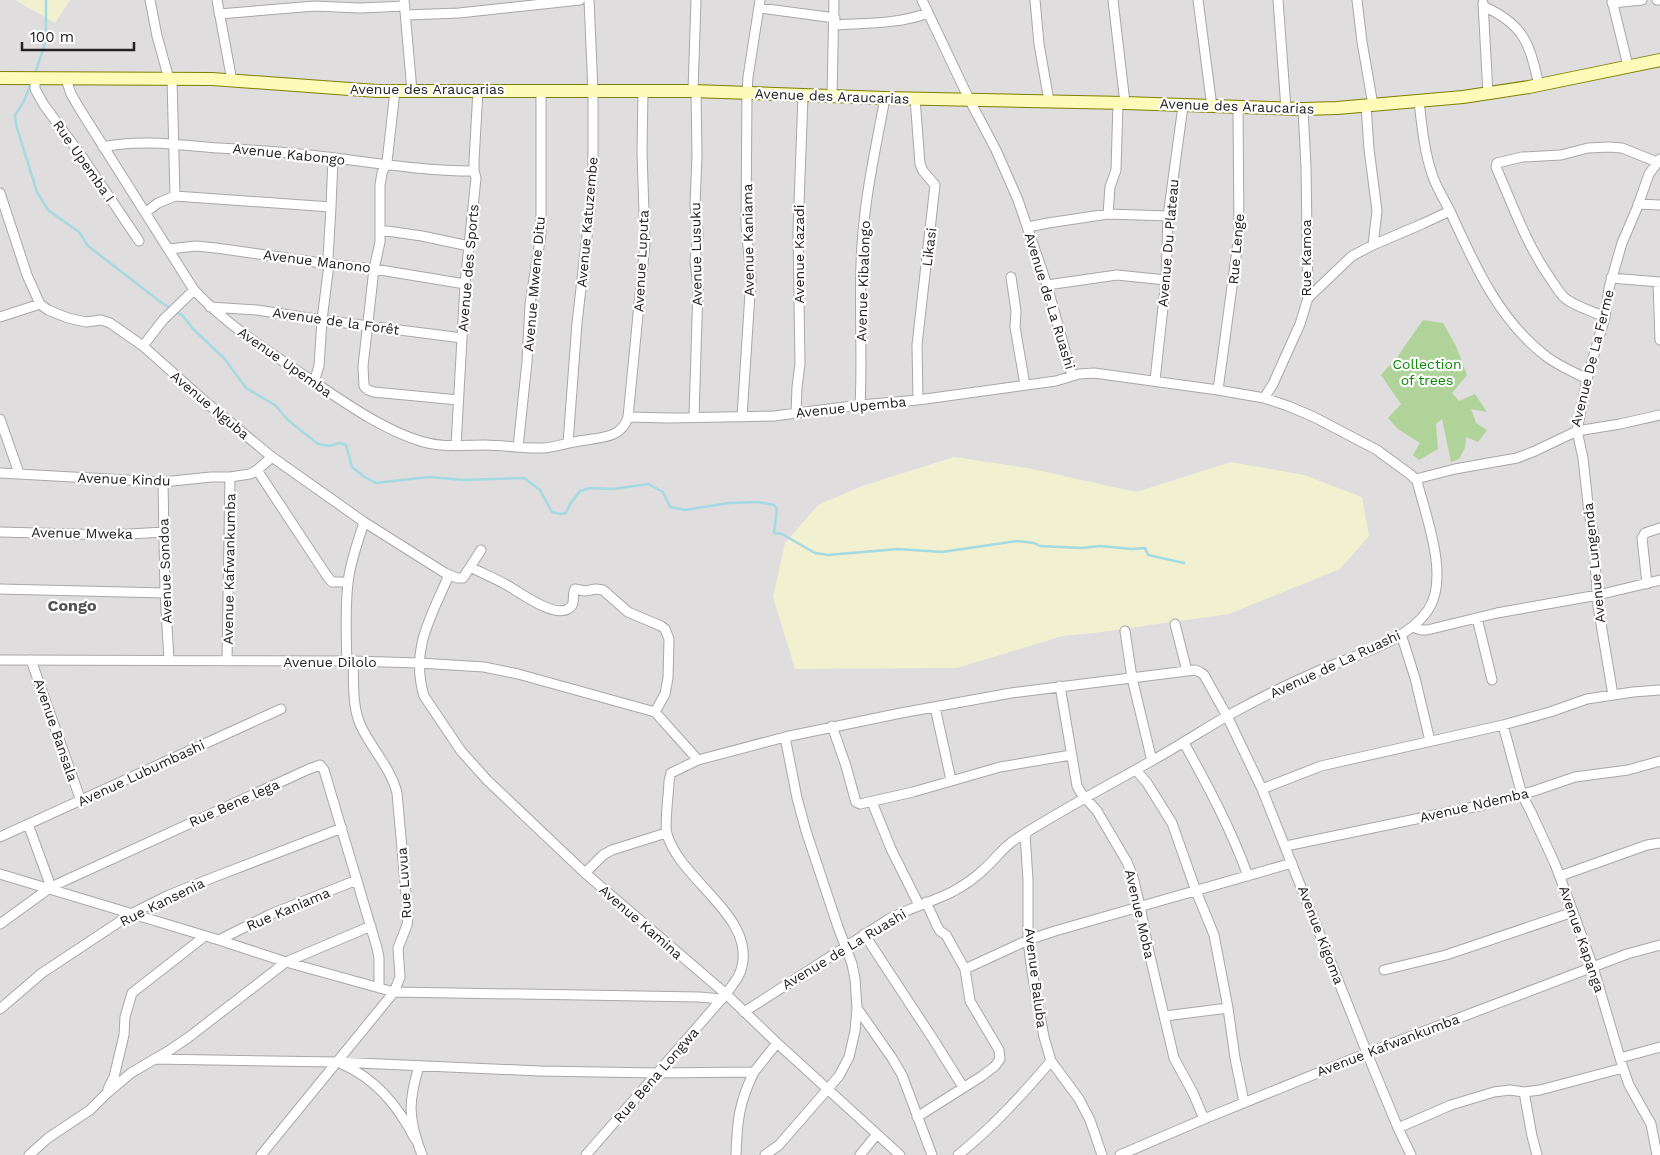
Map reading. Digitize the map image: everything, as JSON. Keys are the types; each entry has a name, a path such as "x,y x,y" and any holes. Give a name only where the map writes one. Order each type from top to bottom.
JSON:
{"street":[{"path":"150,0 157,36 171,79 175,196"},
{"path":"217,0 232,81"},
{"path":"219,14 315,6 405,7 468,12 580,0"},
{"name":"Avenue Katuzembe","path":"568,443 577,323 593,168 593,91 588,0"},
{"name":"Avenue Lusuku","path":"694,417 698,287 695,255 698,234 695,204 697,156 694,91 696,0"},
{"path":"832,96 834,0"},
{"name":"Avenue de La Ruashi","path":"744,1012 894,916 952,892 985,868 1015,839 1184,743 1227,716 1273,692 1357,655 1413,627 1431,606 1437,586 1435,552 1416,479 1377,450 1322,421 1264,398 1156,380 1086,372 1072,376 1028,227 996,150 969,99 922,0"},
{"path":"1035,0 1039,44 1049,101"},
{"path":"1108,214 1110,187 1116,170 1121,102 1113,0"},
{"path":"1198,0 1212,106"},
{"path":"1278,0 1286,108"},
{"path":"1357,0 1369,106 1369,149 1377,211 1373,245"},
{"path":"1628,66 1612,2 1642,0"},
{"path":"1483,3 1510,22 1526,40 1531,51 1539,85"},
{"path":"1483,3 1488,94"},
{"path":"760,4 835,21 875,23 912,19 928,13"},
{"name":"Avenue Kaniama","path":"742,417 751,278 746,224 747,93 760,4"},
{"path":"405,7 412,91"},
{"name":"Avenue des Araucarias","path":"0,78 232,81 395,91 694,91 884,98 1121,102 1183,106 1303,109 1419,102 1488,94 1660,60"},
{"name":"Rue Upemba I","path":"35,79 40,99 83,158 139,241"},
{"name":"Avenue Upemba","path":"66,79 71,94 103,147 194,290 210,306 260,346 334,396 404,435 436,444 551,447 612,436 622,429"},
{"name":"Avenue des Sports","path":"456,446 465,284 476,178 474,171 478,90"},
{"path":"395,91 386,165 380,185 379,249 374,268 363,381 365,389 374,392 458,400"},
{"name":"Avenue Mwene Ditu","path":"518,447 527,362 530,304 541,234 541,91"},
{"name":"Avenue Luputa","path":"622,429 628,417 645,243 642,152 643,91"},
{"name":"Avenue Kazadi","path":"796,413 796,392 800,364 798,241 803,95"},
{"name":"Avenue Kibalongo","path":"860,405 862,240 884,98"},
{"name":"Likasi","path":"915,98 920,164 923,171 935,185 917,345 918,400"},
{"path":"1419,102 1423,138 1432,174 1483,280 1512,321 1546,357 1587,379"},
{"name":"Avenue Du Plateau","path":"1156,380 1166,280 1168,216 1183,106"},
{"name":"Rue Lenge","path":"1218,390 1239,235 1238,107"},
{"name":"Rue Kamoa","path":"1264,398 1274,384 1300,324 1308,298 1303,109"},
{"name":"Avenue Kabongo","path":"103,147 125,144 173,144 276,151 386,165 474,171"},
{"path":"1605,317 1562,295 1545,272 1520,224 1496,167 1497,163 1522,157 1561,155 1588,148 1609,147 1622,148 1658,160"},
{"path":"314,382 320,360 322,320 329,264 332,158"},
{"name":"Avenue De La Ferme","path":"1416,479 1516,458 1577,431 1587,379 1605,317 1612,278 1622,243 1649,174 1658,160"},
{"path":"0,193 26,275 40,304 0,317"},
{"path":"146,212 158,203 175,196 331,207"},
{"path":"1638,204 1660,205"},
{"path":"1308,298 1346,261 1373,245 1450,211"},
{"path":"1028,227 1048,222 1108,214 1168,216"},
{"path":"380,230 422,236 469,246"},
{"name":"Avenue Manono","path":"169,249 205,247 329,264 374,268 465,284"},
{"path":"1046,285 1117,275 1166,280"},
{"path":"1011,277 1016,311 1015,327 1025,385"},
{"path":"1612,278 1659,282 1660,340"},
{"path":"143,346 153,331 194,290"},
{"name":"Avenue Nguba","path":"40,304 48,310 68,318 86,322 106,321 143,346 208,404 272,457 364,522 449,575"},
{"name":"Avenue de la Forêt","path":"210,306 257,310 462,338"},
{"name":"Avenue Upemba","path":"628,417 774,416 918,400 1056,381 1072,376"},
{"path":"1577,431 1660,415"},
{"path":"0,418 18,473"},
{"name":"Avenue Lungenda","path":"1577,431 1583,458 1589,513 1594,530 1600,622 1612,695"},
{"name":"Avenue Kindu","path":"0,473 163,482 250,474 272,457"},
{"path":"257,470 327,576 332,582 348,582"},
{"name":"Avenue Kafwankumba","path":"227,661 230,477"},
{"name":"Avenue Sondoa","path":"163,482 165,593 169,660"},
{"name":"Rue Luvua","path":"261,1155 394,992 400,977 399,946 408,920 397,793 392,780 359,721 354,697 346,616 348,582 352,561 364,522"},
{"path":"1647,584 1642,538 1645,533 1660,528"},
{"name":"Avenue Mweka","path":"0,532 112,535 164,532"},
{"path":"449,575 463,578 481,550"},
{"path":"470,567 506,584 544,606 557,610 563,611 571,606 574,602 573,592 575,589 585,591 603,590 628,612 661,626 669,640 668,678 665,694 655,712 698,760"},
{"name":"Avenue Kamina","path":"449,575 424,634 420,647 419,663 424,696 461,751 487,780 585,873 744,1012 900,1155"},
{"path":"1413,627 1427,630 1533,605 1598,595 1660,580"},
{"path":"0,589 165,593"},
{"path":"1477,618 1492,680"},
{"path":"585,873 603,855 612,850 666,833 671,773 698,760 832,726 934,707 1060,686 1187,671 1175,624"},
{"path":"1125,632 1132,678 1152,761"},
{"path":"1401,634 1415,678 1430,742"},
{"name":"Avenue Dilolo","path":"0,660 350,661 419,663 503,670 655,712"},
{"name":"Avenue Bansala","path":"31,660 81,801"},
{"name":"Avenue Kigoma","path":"1187,671 1195,670 1202,673 1227,716 1262,788 1409,1154"},
{"name":"Avenue Moba","path":"1060,686 1077,786 1097,811 1127,862 1140,906 1174,1058 1195,1097 1204,1119"},
{"path":"1262,788 1321,766 1503,725 1587,699 1660,690"},
{"path":"934,707 951,780"},
{"name":"Avenue Lubumbashi","path":"0,837 281,709"},
{"name":"Avenue Kapanga","path":"1503,725 1522,795 1560,876 1593,967 1623,1068 1629,1085 1651,1124 1658,1155"},
{"path":"832,726 856,802 860,804 913,792 1000,767 1071,755"},
{"path":"765,1155 779,1145 828,1090 845,1067 854,1036 857,1008 852,964 838,928 804,823 785,737"},
{"path":"1184,743 1222,812 1248,876"},
{"name":"Avenue Ndemba","path":"1286,846 1483,805 1522,795 1575,777 1628,770 1660,761"},
{"name":"Rue Bene lega","path":"0,924 49,888 148,841 316,766 320,766 324,770 371,926 379,958 379,988"},
{"path":"1136,770 1147,783 1172,823 1214,935 1244,1102"},
{"path":"872,802 891,849 922,904 940,930 946,935 965,969 970,1001 999,1050 1000,1059 995,1066 917,1117"},
{"path":"28,824 49,888"},
{"name":"Rue Kansenia","path":"0,1009 42,973 131,914 209,879 342,828"},
{"name":"Rue Bena Longwa","path":"586,1155 724,996 739,974 742,960 740,937 729,916 691,875 676,854 666,833"},
{"name":"Avenue Baluba","path":"1025,834 1028,880 1028,940 1044,1037 1052,1061 1079,1099 1090,1120 1102,1155"},
{"path":"1560,876 1647,845 1660,843"},
{"path":"965,969 1028,940 1292,863"},
{"path":"0,874 286,962 394,992 724,996"},
{"name":"Rue Kaniama","path":"219,940 271,914 357,880"},
{"path":"1384,970 1446,955 1573,912"},
{"path":"29,1155 48,1138 90,1110 130,1073 170,1050 286,962 371,926"},
{"path":"864,934 963,1087"},
{"path":"106,1094 114,1077 124,1035 125,1017 132,993 205,936"},
{"name":"Avenue Kafwankumba","path":"1120,1155 1244,1102 1367,1053 1627,954 1660,945"},
{"path":"857,1008 892,1058 902,1076 932,1155"},
{"path":"1165,1016 1228,1008"},
{"path":"736,1155 739,1111 754,1072 777,1043"},
{"path":"1620,1058 1660,1047"},
{"path":"154,1059 336,1062 540,1071 754,1072"},
{"path":"958,1155 1016,1102 1052,1061"},
{"path":"336,1062 361,1074 398,1108 422,1155"},
{"path":"415,1139 410,1104 412,1089 419,1066"},
{"path":"1398,1128 1477,1096 1510,1090 1524,1092 1540,1090 1623,1068"},
{"path":"1524,1092 1537,1155"},
{"path":"860,1155 877,1134"}],"shaded area":[{"path":"0,0 1660,0 1660,1155 0,1155"}],"green space":[{"path":"15,0 70,0 55,23"},
{"name":"Collection of trees","path":"1423,320 1443,323 1456,346 1467,375 1452,393 1459,401 1475,394 1487,412 1471,409 1476,423 1487,430 1478,442 1466,437 1465,448 1459,459 1451,462 1442,419 1436,424 1438,449 1419,460 1413,455 1420,443 1398,429 1388,418 1401,404 1381,375 1398,356"},
{"path":"954,457 1028,468 1136,492 1231,462 1304,475 1362,497 1369,536 1340,569 1229,614 1063,636 957,668 795,669 773,597 785,543 818,505 862,486"}],"waterway":[{"path":"35,74 46,40 46,0"},
{"path":"31,84 23,103 15,115 16,125 37,192 48,210 79,232 88,246 162,303 183,316 193,329 224,358 246,388 275,405 289,421 318,444 329,446 340,443 346,445 352,467 376,483 429,477 463,480 524,478 540,490 552,512 561,514 566,513 580,491 590,488 613,489 648,484 663,492 670,507 685,510 729,503 758,502 774,505 777,509 774,533 782,534 815,553 828,555 898,549 942,552 1017,541 1034,543 1040,546 1145,548 1148,555 1184,563"}],"district":[{"name":"Congo","path":"72,605"}]}
